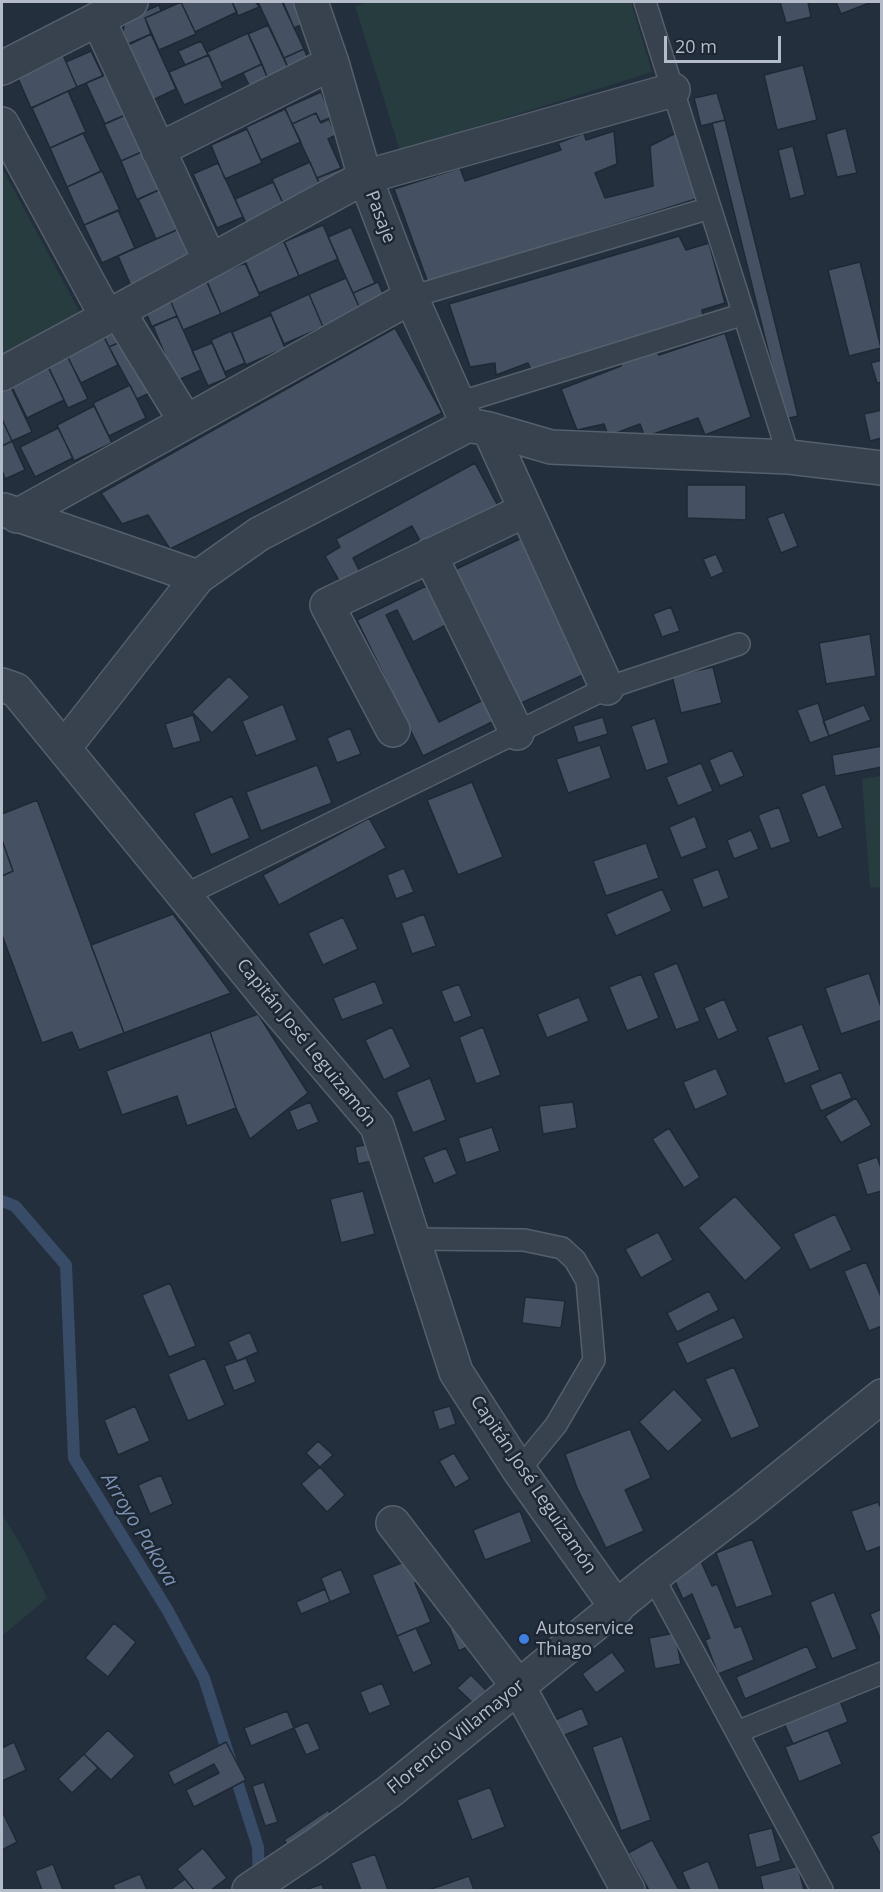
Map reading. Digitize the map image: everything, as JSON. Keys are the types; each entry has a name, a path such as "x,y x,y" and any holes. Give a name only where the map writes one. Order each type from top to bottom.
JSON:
{"street":[{"path":"2,68 131,2"},
{"name":"Pasaje","path":"312,2 365,177 411,297 472,419 526,510 607,688"},
{"path":"98,19 210,261"},
{"path":"158,150 332,63"},
{"path":"2,374 365,177 673,90"},
{"path":"2,124 113,314 186,422"},
{"path":"9,513 186,422 411,297"},
{"path":"64,748 198,577 259,534 472,419 551,447 789,457 882,468"},
{"path":"393,730 327,605 526,510"},
{"path":"9,513 198,577"},
{"path":"430,555 517,733"},
{"name":"Capitán José Leguizamón","path":"2,685 16,690 377,1126 456,1372 519,1470 617,1608"},
{"name":"Florencio Villamayor","path":"257,1885 390,1791 653,1577 746,1506 882,1396"},
{"path":"393,1523 518,1686 628,1890"}],"lane":[{"path":"645,2 789,457"},
{"path":"411,297 710,208"},
{"path":"472,419 744,314"},
{"path":"185,896 607,688 739,644"},
{"path":"413,1239 524,1240 562,1248 575,1260 587,1281 594,1360 556,1425 519,1470"},
{"path":"653,1577 822,1890"},
{"path":"737,1732 882,1673"}],"green space":[{"path":"370,2 631,2 652,72 400,151 355,6"},
{"path":"2,168 84,320 2,365"},
{"path":"882,776 881,888 870,887 862,779"},
{"path":"2,1514 24,1550 47,1598 2,1636"}],"building":[{"path":"181,2 232,2 237,12 195,32"},
{"path":"181,2 196,34 159,50 145,18"},
{"path":"232,2 256,2 259,7 238,16"},
{"path":"258,2 282,2 304,49 284,58"},
{"path":"283,2 299,2 308,22 294,28"},
{"path":"780,2 808,2 811,17 786,23"},
{"path":"836,2 872,2 841,14"},
{"path":"159,5 161,11 145,18 151,34 128,44 123,32 125,20"},
{"path":"268,25 290,72 269,81 248,34"},
{"path":"248,33 262,64 221,83 207,52"},
{"path":"151,34 176,89 153,100 128,45"},
{"path":"201,41 208,55 185,65 178,51"},
{"path":"59,46 77,87 31,108 13,67"},
{"path":"304,49 309,61 289,70 284,58"},
{"path":"91,51 103,76 77,87 66,62"},
{"path":"209,55 223,88 184,105 169,72"},
{"path":"262,64 268,79 250,87 243,73"},
{"path":"803,65 817,120 777,130 764,75"},
{"path":"118,69 137,110 105,124 86,83"},
{"path":"68,91 86,132 50,148 32,108"},
{"path":"321,92 332,117 320,122 316,113 292,124 285,108"},
{"path":"717,93 725,120 701,126 694,98"},
{"path":"285,109 301,142 261,160 246,127"},
{"path":"137,110 153,147 121,161 104,124"},
{"path":"316,113 321,123 329,119 336,135 328,139 341,168 317,178 292,124"},
{"path":"725,120 798,416 785,419 712,123"},
{"path":"846,128 857,173 837,177 826,134"},
{"path":"247,129 262,163 225,179 211,145"},
{"path":"614,131 617,164 595,173 605,198 653,186 650,146 680,131 696,199 428,283 394,189 460,168 465,181 561,150 558,143 584,133 586,140"},
{"path":"83,133 101,171 67,187 50,148"},
{"path":"793,146 805,195 790,199 778,150"},
{"path":"153,147 170,185 137,200 121,161"},
{"path":"310,162 324,195 287,212 272,179"},
{"path":"218,163 243,217 217,228 193,174"},
{"path":"340,169 346,183 324,194 317,178"},
{"path":"102,171 120,210 84,225 67,187"},
{"path":"273,182 287,212 250,232 235,199"},
{"path":"170,185 188,225 156,239 138,199"},
{"path":"118,210 135,248 102,263 84,225"},
{"path":"188,225 199,248 184,256 189,268 134,293 118,256"},
{"path":"323,225 338,259 299,276 284,242"},
{"path":"351,227 375,283 353,293 328,237"},
{"path":"679,236 686,250 709,243 725,303 702,310 704,321 531,370 528,363 496,375 495,363 470,367 449,304"},
{"path":"284,241 299,276 259,293 244,259"},
{"path":"860,262 881,348 849,356 828,270"},
{"path":"245,263 260,296 221,314 206,280"},
{"path":"346,278 361,311 323,327 309,294"},
{"path":"206,279 221,314 183,330 168,295"},
{"path":"378,282 386,300 361,311 353,293"},
{"path":"309,294 323,327 284,344 270,312"},
{"path":"168,295 177,316 152,327 141,301"},
{"path":"271,315 285,348 246,365 232,332"},
{"path":"177,316 201,370 176,381 153,326"},
{"path":"123,322 131,337 109,347 102,332"},
{"path":"395,328 442,413 170,549 148,515 122,524 101,493"},
{"path":"231,331 245,363 225,372 211,340"},
{"path":"102,333 118,365 81,383 65,352"},
{"path":"725,333 751,417 705,435 698,418 645,437 640,424 608,436 604,424 577,430 561,389 621,366 622,354 652,346 659,355"},
{"path":"131,337 158,389 137,399 109,347"},
{"path":"212,343 227,378 208,386 192,351"},
{"path":"66,353 88,399 68,408 46,362"},
{"path":"882,360 882,382 877,383 871,363"},
{"path":"48,367 64,400 27,418 11,385"},
{"path":"10,385 32,432 12,441 2,419 2,389"},
{"path":"130,385 146,418 109,436 93,403"},
{"path":"94,406 112,443 74,461 57,425"},
{"path":"882,410 882,438 870,441 864,414"},
{"path":"2,419 12,441 2,446"},
{"path":"58,428 73,458 35,477 20,447"},
{"path":"12,441 25,470 5,479 2,470 2,446"},
{"path":"475,463 498,506 423,546 412,526 353,558 361,574 341,584 325,556 340,547 336,539"},
{"path":"687,485 746,485 746,520 687,518"},
{"path":"784,512 798,546 781,553 767,518"},
{"path":"522,538 585,674 517,705 454,570"},
{"path":"716,554 724,572 711,578 703,559"},
{"path":"426,586 446,625 413,642 397,610 386,615 439,722 487,698 498,719 423,756 357,620"},
{"path":"671,607 680,631 662,637 653,614"},
{"path":"870,634 876,676 826,684 819,643"},
{"path":"713,667 722,703 681,713 672,676"},
{"path":"229,676 250,697 212,733 192,712"},
{"path":"818,703 829,736 810,743 797,710"},
{"path":"283,704 297,740 256,756 242,721"},
{"path":"864,705 871,720 829,736 823,721"},
{"path":"193,715 201,741 173,749 165,724"},
{"path":"603,717 608,734 578,743 573,726"},
{"path":"655,718 669,763 646,771 631,726"},
{"path":"350,728 361,754 337,763 327,738"},
{"path":"600,745 611,778 568,793 556,759"},
{"path":"882,746 882,767 835,776 832,755"},
{"path":"732,750 744,776 720,786 709,760"},
{"path":"701,763 713,791 678,806 666,777"},
{"path":"317,765 332,803 261,831 246,792"},
{"path":"472,782 503,857 458,875 427,800"},
{"path":"825,784 843,828 818,838 801,794"},
{"path":"232,796 250,838 211,855 194,813"},
{"path":"37,800 124,1033 79,1050 72,1032 42,1043 2,935 2,876 13,871 2,840 2,814"},
{"path":"779,807 791,842 771,849 758,815"},
{"path":"695,816 707,848 681,858 669,827"},
{"path":"369,818 386,848 279,905 263,875"},
{"path":"751,830 759,849 734,859 727,840"},
{"path":"2,840 13,871 2,876"},
{"path":"646,843 659,878 606,896 593,861"},
{"path":"404,868 414,892 396,899 387,875"},
{"path":"718,869 729,898 703,908 692,879"},
{"path":"662,889 672,911 616,936 606,914"},
{"path":"173,914 231,993 124,1033 91,945"},
{"path":"424,914 436,946 412,954 401,923"},
{"path":"343,917 358,949 323,965 308,933"},
{"path":"677,963 700,1021 676,1030 653,973"},
{"path":"869,973 882,1010 882,1020 841,1034 825,988"},
{"path":"641,974 659,1018 627,1031 609,987"},
{"path":"375,981 384,1004 342,1020 333,998"},
{"path":"459,984 472,1016 454,1023 441,991"},
{"path":"579,997 589,1021 547,1038 537,1014"},
{"path":"724,999 738,1031 718,1040 704,1008"},
{"path":"258,1014 308,1093 250,1139 236,1108 210,1032"},
{"path":"802,1024 820,1070 785,1084 767,1037"},
{"path":"392,1027 411,1067 384,1080 365,1040"},
{"path":"483,1027 501,1075 476,1084 459,1037"},
{"path":"210,1032 236,1108 187,1126 177,1096 122,1115 106,1071"},
{"path":"716,1068 728,1095 695,1110 683,1082"},
{"path":"841,1072 852,1098 821,1111 810,1085"},
{"path":"430,1078 446,1120 413,1133 396,1092"},
{"path":"856,1098 872,1125 841,1143 825,1116"},
{"path":"310,1102 319,1122 297,1131 289,1111"},
{"path":"573,1102 577,1128 543,1134 539,1106"},
{"path":"492,1127 500,1151 466,1163 458,1138"},
{"path":"669,1128 700,1177 684,1188 652,1139"},
{"path":"373,1143 376,1160 358,1164 355,1147"},
{"path":"446,1148 457,1174 434,1184 423,1157"},
{"path":"877,1157 882,1171 882,1191 867,1195 857,1164"},
{"path":"363,1191 375,1234 341,1243 330,1199"},
{"path":"735,1196 782,1248 745,1281 698,1228"},
{"path":"835,1214 852,1250 810,1270 793,1234"},
{"path":"658,1232 673,1260 641,1278 625,1249"},
{"path":"866,1262 882,1299 882,1326 869,1331 844,1271"},
{"path":"170,1283 196,1346 169,1357 142,1295"},
{"path":"709,1291 719,1310 677,1332 667,1313"},
{"path":"525,1297 565,1301 561,1328 522,1323"},
{"path":"734,1317 744,1338 687,1364 677,1343"},
{"path":"250,1332 258,1352 237,1361 228,1342"},
{"path":"205,1358 225,1405 188,1421 168,1374"},
{"path":"246,1358 256,1382 234,1391 224,1366"},
{"path":"734,1367 760,1427 731,1439 705,1379"},
{"path":"674,1389 703,1420 668,1452 639,1422"},
{"path":"135,1406 150,1441 118,1455 104,1420"},
{"path":"450,1406 456,1424 439,1430 433,1411"},
{"path":"630,1429 651,1478 625,1490 644,1531 606,1548 577,1488 565,1454"},
{"path":"318,1441 333,1455 320,1467 306,1453"},
{"path":"454,1453 470,1479 455,1488 439,1461"},
{"path":"320,1467 345,1495 327,1512 301,1484"},
{"path":"161,1475 173,1504 150,1514 138,1485"},
{"path":"878,1502 882,1510 882,1546 866,1552 851,1511"},
{"path":"520,1511 532,1542 485,1560 473,1530"},
{"path":"752,1539 773,1595 736,1608 716,1553"},
{"path":"416,1557 425,1578 415,1583 431,1622 397,1636 372,1575"},
{"path":"700,1559 712,1586 717,1584 735,1628 741,1626 754,1660 718,1674 705,1640 710,1638 692,1594 683,1599 671,1572"},
{"path":"341,1569 351,1593 330,1602 321,1578"},
{"path":"325,1589 330,1602 301,1614 296,1602"},
{"path":"834,1592 857,1649 832,1659 810,1602"},
{"path":"882,1609 882,1643 870,1614"},
{"path":"466,1622 475,1643 459,1651 450,1629"},
{"path":"114,1623 136,1642 108,1677 85,1658"},
{"path":"416,1628 432,1664 413,1673 397,1636"},
{"path":"675,1633 681,1664 655,1669 649,1638"},
{"path":"807,1646 817,1668 745,1699 736,1677"},
{"path":"612,1652 626,1671 596,1693 582,1674"},
{"path":"471,1675 486,1690 473,1703 457,1688"},
{"path":"382,1683 391,1705 369,1714 360,1692"},
{"path":"839,1698 848,1722 793,1744 783,1721"},
{"path":"582,1708 589,1725 560,1737 553,1721"},
{"path":"287,1711 294,1728 251,1746 244,1728"},
{"path":"308,1722 320,1749 306,1755 294,1728"},
{"path":"108,1730 135,1756 111,1780 84,1754"},
{"path":"828,1730 842,1764 799,1782 785,1747"},
{"path":"622,1736 651,1820 621,1831 592,1747"},
{"path":"14,1742 26,1770 2,1781 2,1748"},
{"path":"226,1742 246,1780 194,1807 186,1790 219,1773 214,1764 174,1785 168,1772"},
{"path":"84,1754 98,1768 72,1793 58,1779"},
{"path":"264,1782 278,1822 265,1826 252,1786"},
{"path":"490,1787 505,1827 472,1840 457,1800"},
{"path":"328,1810 339,1826 296,1857 284,1840"},
{"path":"2,1811 17,1842 2,1850"},
{"path":"772,1828 781,1861 756,1868 748,1834"},
{"path":"882,1831 882,1857 871,1836"},
{"path":"652,1840 679,1890 649,1890 628,1853"},
{"path":"203,1848 227,1878 211,1890 194,1890 177,1869"},
{"path":"375,1854 388,1890 361,1890 351,1863"},
{"path":"708,1861 720,1890 690,1890 682,1872"},
{"path":"53,1864 63,1890 42,1890 35,1871"},
{"path":"798,1866 804,1890 763,1890 760,1876"},
{"path":"140,1874 147,1890 115,1890 113,1885"},
{"path":"469,1876 474,1890 428,1890 440,1886"},
{"path":"185,1879 194,1890 170,1890"},
{"path":"322,1884 324,1890 305,1890"}],"waterway":[{"name":"Arroyo Pakova","path":"2,1201 15,1206 66,1265 74,1458 168,1611 204,1678 258,1847 259,1880"}],"place":[{"name":"Autoservice Thiago","path":"524,1639"}]}
